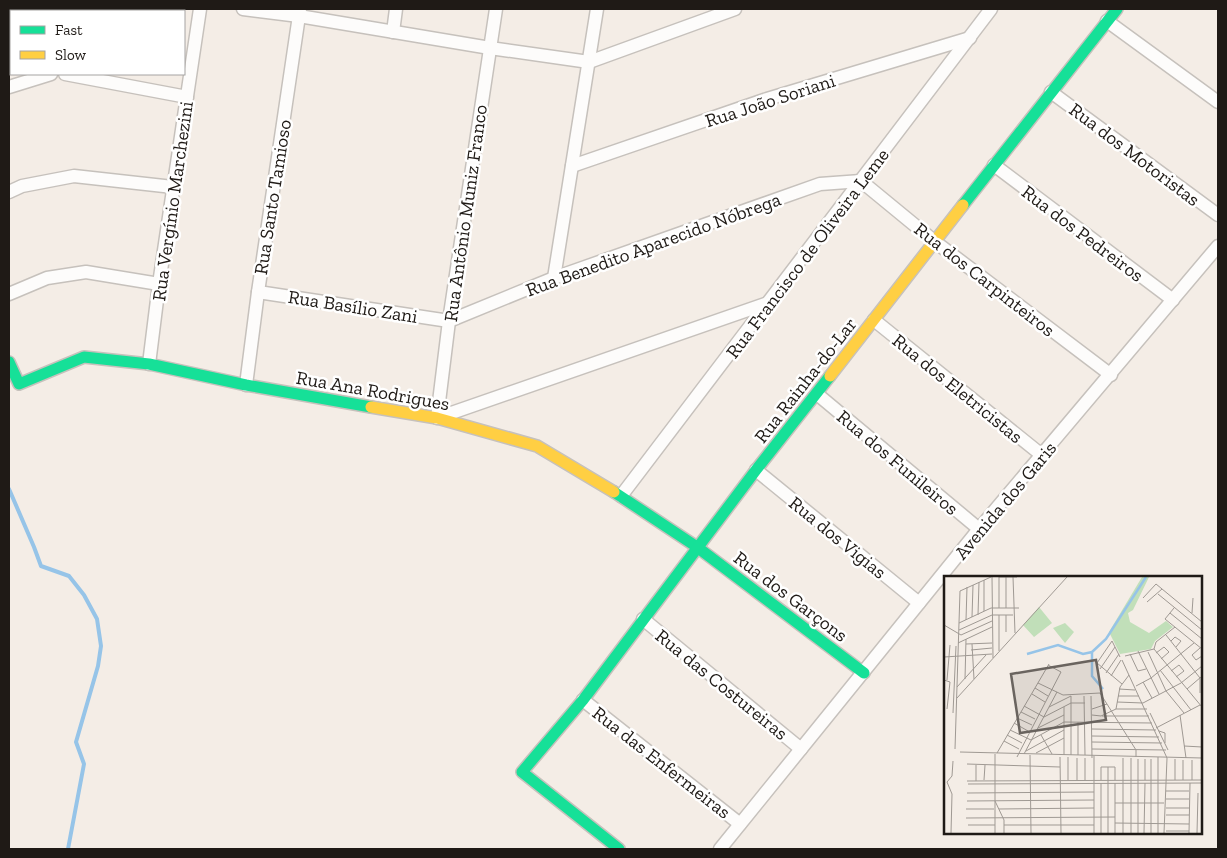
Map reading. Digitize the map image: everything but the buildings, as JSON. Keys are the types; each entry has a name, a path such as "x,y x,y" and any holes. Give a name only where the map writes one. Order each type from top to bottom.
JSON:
{"street":[{"name":"Rua Vergínio Marchezini","path":"149,364 200,9"},
{"path":"243,9 300,12 393,32 589,62 735,9"},
{"path":"393,32 396,9"},
{"name":"Rua Antônio Muniz Franco","path":"437,418 449,321 496,9"},
{"path":"554,278 597,9"},
{"name":"Rua Francisco de Oliveira Leme","path":"621,496 991,9"},
{"name":"Rua Rainha-do-Lar","path":"619,849 522,772 583,700 756,470 1117,9"},
{"name":"Rua Santo Tamioso","path":"246,385 300,12"},
{"path":"1107,21 1218,102"},
{"name":"Rua João Soriani","path":"572,166 767,99 970,38"},
{"path":"9,87 48,75"},
{"path":"70,75 187,97"},
{"name":"Rua dos Motoristas","path":"1052,92 1218,215"},
{"name":"Rua dos Pedreiros","path":"994,166 1173,300"},
{"path":"9,192 22,186 74,176 173,187"},
{"name":"Rua dos Carpinteiros","path":"861,180 934,241 1111,375"},
{"name":"Rua Benedito Aparecido Nóbrega","path":"449,321 554,278 820,184 861,180"},
{"name":"Avenida dos Garis","path":"720,849 979,529 1043,456 1218,246"},
{"path":"9,294 47,278 86,272 159,284"},
{"name":"Rua Basílio Zani","path":"258,292 449,321"},
{"path":"437,418 768,303"},
{"name":"Rua dos Eletricistas","path":"874,320 1043,456"},
{"name":"Rua Ana Rodrigues","path":"9,362 19,384 84,357 149,364 246,385 437,418 537,446 621,496 697,547"},
{"name":"Rua dos Funileiros","path":"816,394 979,529"},
{"name":"Rua dos Vigias","path":"756,470 919,603"},
{"name":"Rua dos Garçons","path":"697,547 864,673"},
{"name":"Rua das Costureiras","path":"643,619 801,749"},
{"name":"Rua das Enfermeiras","path":"583,700 740,824"}],"waterway":[{"path":"9,489 41,566 69,576 84,595 97,619 101,646 98,666 76,742 84,764 68,849"}],"traffic: fast":[{"path":"963,205 1117,9"},
{"path":"9,362 19,384 84,357 149,364 246,385 371,407"},
{"path":"619,849 522,772 583,700 756,470 830,376"},
{"path":"614,492 697,547 864,673"}],"traffic: slow":[{"path":"830,376 963,205"},
{"path":"371,407 437,418 537,446 614,492"}]}
